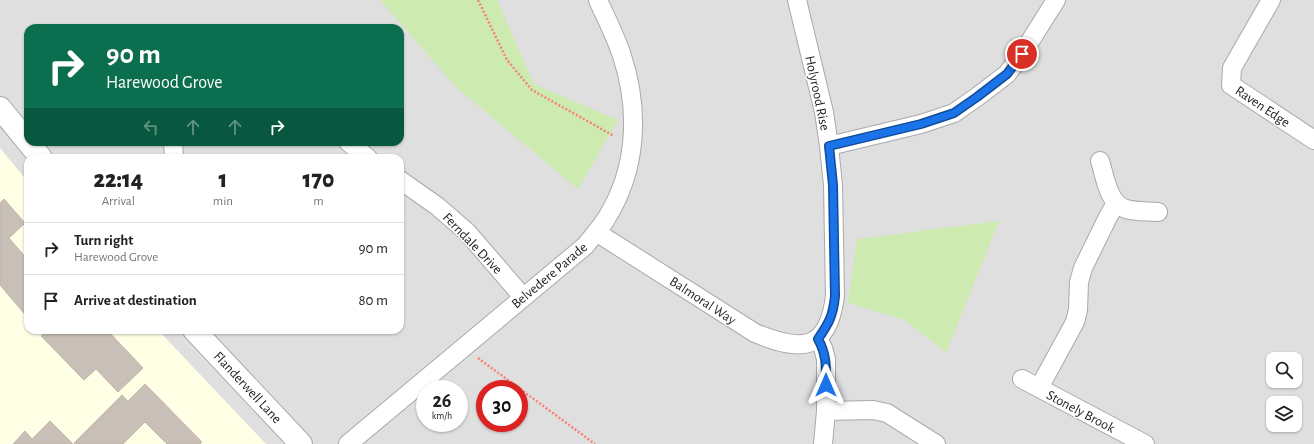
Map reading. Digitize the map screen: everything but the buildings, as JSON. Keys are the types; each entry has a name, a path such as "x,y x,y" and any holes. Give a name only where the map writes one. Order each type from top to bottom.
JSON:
{"street":[{"name":"Belvedere Parade","path":"348,444 585,246 605,220 627,175 632,147 633,113 622,56 598,0"},
{"name":"Holyrood Rise","path":"797,0 824,112 833,185 835,296 833,312 828,325 818,339"},
{"path":"829,146 921,124 954,113 1007,74 1022,54 1056,0"},
{"name":"Raven Edge","path":"1271,0 1232,68 1231,85 1314,140"},
{"path":"0,108 24,137"},
{"path":"31,146 38,154"},
{"path":"353,146 363,154"},
{"path":"1100,161 1111,196 1116,203 1125,209 1158,212"},
{"name":"Ferndale Drive","path":"404,183 437,206 467,232 523,297"},
{"name":"Stonely Brook","path":"1039,388 1076,322 1079,282 1083,268 1116,203"},
{"name":"Balmoral Way","path":"596,232 755,334 771,340 793,345 806,344 818,339"},
{"name":"Flanderwell Lane","path":"198,334 301,444"},
{"path":"818,339 823,348 826,359 826,411 823,444"},
{"name":"Stonely Brook","path":"1022,379 1145,444"},
{"path":"826,411 873,410 887,413 936,444"}],"path":[{"path":"478,0 506,60 532,90 632,147"},
{"path":"464,347 595,444"}],"shaded area":[{"path":"0,0 1314,0 1314,444 0,444"},
{"path":"0,148 24,177 24,334 162,334 266,444 0,444"},
{"path":"178,334 186,334 216,366 212,370"}],"green space":[{"path":"380,0 497,0 534,84 618,120 578,189 456,87 404,27 404,24 401,24"},
{"path":"999,221 946,353 905,320 848,303 857,239"}],"route":[{"path":"826,385 826,359 823,348 818,339 828,325 833,312 835,296 833,185 829,146 921,124 954,113 1007,74 1022,54"}]}
